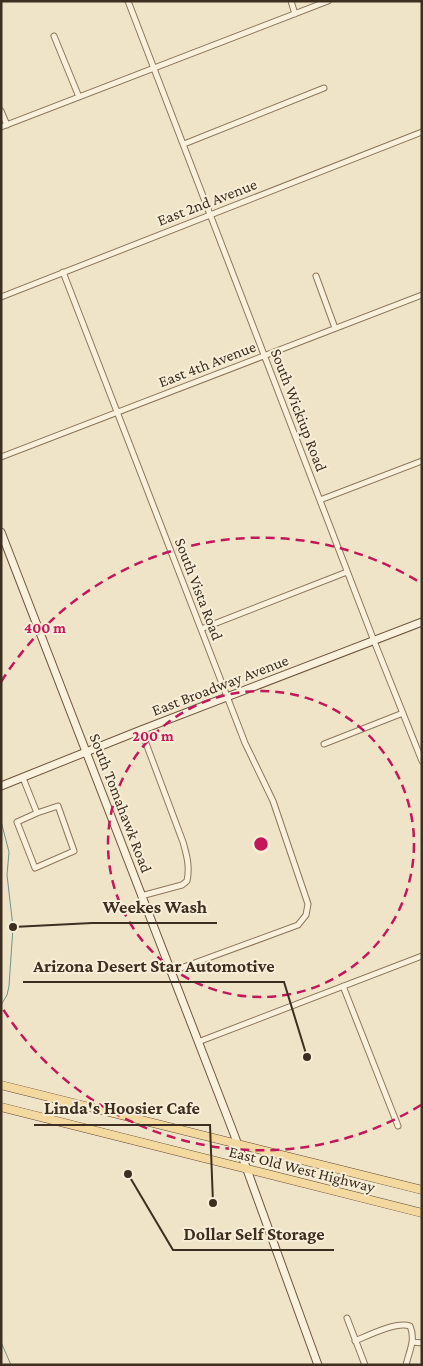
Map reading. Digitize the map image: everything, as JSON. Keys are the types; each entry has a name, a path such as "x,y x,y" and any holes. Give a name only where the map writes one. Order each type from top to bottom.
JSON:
{"main road":[{"name":"South Tomahawk Road","path":"1,532 238,1144 318,1365"},
{"name":"East Broadway Avenue","path":"1,786 87,753 140,730 422,622"},
{"name":"East Old West Highway","path":"2,1085 422,1190"},
{"name":"East Old West Highway","path":"1,1107 422,1213"}],"street":[{"name":"South Wickiup Road","path":"128,1 347,572 422,761"},
{"path":"290,1 295,14"},
{"path":"1,111 4,126 328,1"},
{"path":"54,36 79,97"},
{"path":"184,144 324,88"},
{"name":"East 2nd Avenue","path":"1,297 422,132"},
{"name":"South Vista Road","path":"63,272 227,698 245,743 272,801 308,904 306,915 298,925 170,972"},
{"path":"316,276 335,328"},
{"name":"East 4th Avenue","path":"1,457 422,295"},
{"path":"320,500 422,461"},
{"path":"201,629 347,572"},
{"path":"324,744 403,713"},
{"path":"140,730 188,859 187,881 168,889 141,896"},
{"path":"23,778 36,813"},
{"path":"58,806 74,851 35,868 17,822 36,813 58,806"},
{"path":"198,1042 422,956"},
{"path":"343,986 398,1126"},
{"path":"347,1318 365,1365"},
{"path":"355,1340 387,1328 405,1324 410,1326 412,1342 406,1365"},
{"path":"412,1342 422,1344"}],"waterway":[{"path":"1,821 9,852 7,875 13,927 9,986 7,995 1,1005"},
{"path":"1,1342 11,1365"}],"place":[{"name":"Weekes Wash","path":"13,927"},
{"name":"Arizona Desert Star Automotive","path":"307,1057"},
{"name":"Dollar Self Storage","path":"128,1174"},
{"name":"Linda's Hoosier Cafe","path":"213,1203"}]}
